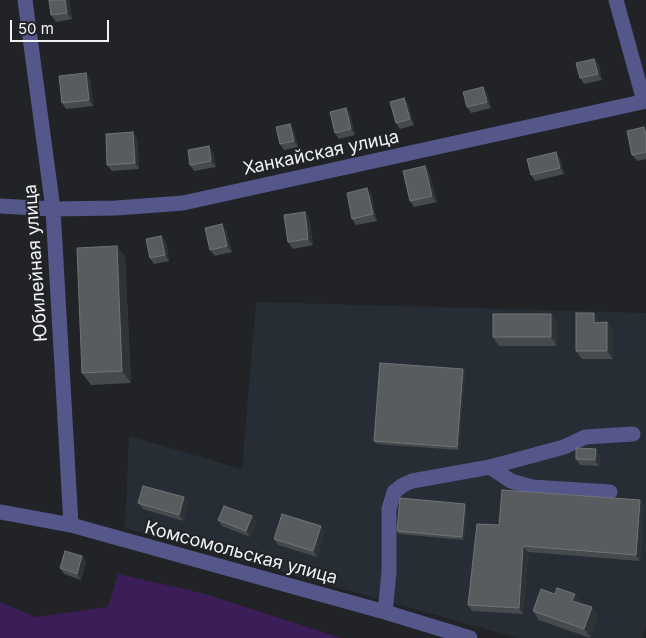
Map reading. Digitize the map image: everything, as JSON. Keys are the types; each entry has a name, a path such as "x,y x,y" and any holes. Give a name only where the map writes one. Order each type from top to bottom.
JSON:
{"street":[{"name":"Юбилейная улица","path":"25,0 53,209 71,525"},
{"path":"616,0 645,101"},
{"name":"Ханкайская улица","path":"0,206 53,209 116,208 183,203 645,101"},
{"path":"385,612 389,572 389,509 394,492 403,485 412,481 490,468 564,446 585,437 633,434"},
{"path":"490,468 511,481 532,487 610,492"},
{"name":"Комсомольская улица","path":"0,512 71,525 385,612 470,638"}],"shaded area":[{"path":"256,302 646,313 646,625 643,638 518,638 125,528 129,436 242,469"},
{"path":"118,574 202,593 341,638 0,638 0,602 35,617 108,607"}],"building":[{"path":"49,0 65,0 67,13 51,15"},
{"path":"594,59 598,74 580,78 576,63"},
{"path":"86,73 89,100 62,103 59,76"},
{"path":"483,87 487,102 467,107 463,92"},
{"path":"404,98 410,119 396,123 390,102"},
{"path":"346,108 351,129 335,133 330,112"},
{"path":"290,124 294,141 280,144 276,127"},
{"path":"644,127 646,152 632,155 627,131"},
{"path":"133,132 135,163 107,165 106,134"},
{"path":"209,146 211,161 190,165 188,150"},
{"path":"556,152 560,168 531,175 527,159"},
{"path":"425,166 432,196 410,201 403,171"},
{"path":"367,188 373,214 352,219 347,193"},
{"path":"305,212 308,239 288,242 284,215"},
{"path":"222,224 227,246 210,250 205,228"},
{"path":"161,236 165,255 150,258 146,239"},
{"path":"117,246 122,371 82,373 77,248"},
{"path":"576,313 594,313 594,323 607,322 607,351 576,351"},
{"path":"493,314 551,314 551,337 493,337"},
{"path":"380,363 463,369 457,447 374,441"},
{"path":"576,448 596,449 595,460 576,459"},
{"path":"143,486 184,497 179,515 138,503"},
{"path":"502,490 640,500 636,555 523,546 519,608 468,605 477,524 499,525"},
{"path":"400,498 465,504 462,537 397,531"},
{"path":"224,506 252,516 246,531 218,520"},
{"path":"282,514 321,526 313,551 274,539"},
{"path":"65,551 82,556 77,574 60,568"},
{"path":"557,588 575,594 572,601 592,607 584,629 533,611 541,589 555,594"}]}
